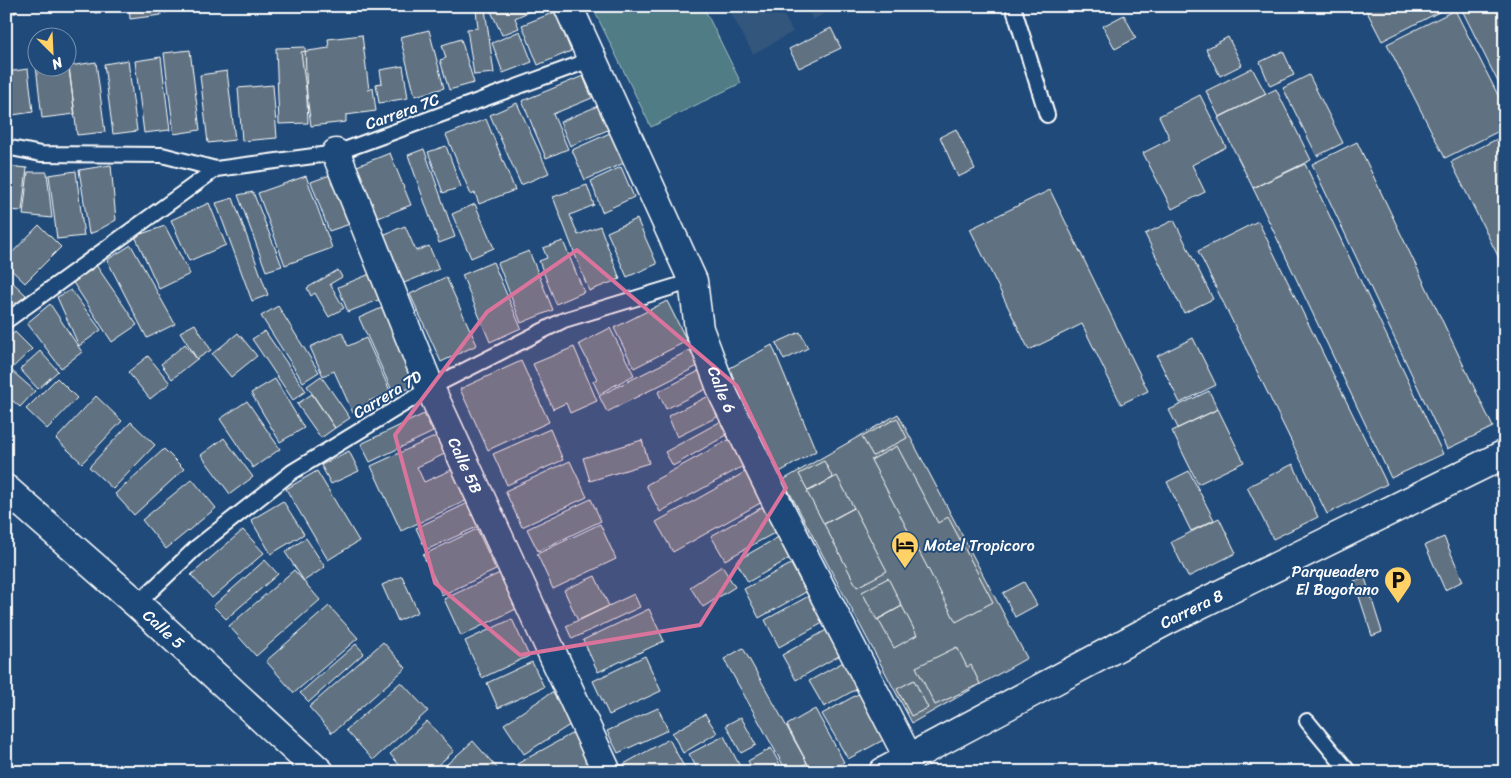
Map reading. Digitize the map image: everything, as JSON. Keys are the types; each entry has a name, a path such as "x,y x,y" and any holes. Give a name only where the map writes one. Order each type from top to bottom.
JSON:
{"street":[{"name":"Calle 6","path":"568,6 693,281 699,330 724,396 909,759"},
{"name":"Calle 5B","path":"336,153 430,388 607,772"},
{"name":"Carrera 8","path":"883,772 1168,620 1505,454"},
{"name":"Calle 5","path":"6,489 137,604 320,772"}],"lane":[{"path":"1012,6 1047,115"},
{"name":"Carrera 7C","path":"6,147 41,154 162,154 216,169 336,153 593,59"},
{"name":"Carrera 7C","path":"6,321 216,169"},
{"name":"Carrera 7D","path":"137,604 197,547 292,472 430,388 564,320 693,281"},
{"path":"1307,721 1349,772"}],"highlighted area":[{"path":"577,250 737,386 786,488 700,625 520,655 435,583 395,435 487,312"}],"shaded area":[{"path":"727,6 779,6 793,32 753,54"},
{"path":"806,6 834,6 835,8 813,20"}],"green space":[{"path":"592,6 703,6 741,83 651,127"}],"building":[{"path":"6,6 16,6 16,13 6,14"},
{"path":"94,6 122,6 122,10 95,13"},
{"path":"129,6 160,6 161,15 130,19"},
{"path":"164,6 178,6 178,8 165,13"},
{"path":"271,6 284,6 285,10 271,10"},
{"path":"293,6 313,6 313,8 293,8"},
{"path":"1364,6 1451,6 1382,41"},
{"path":"1460,6 1505,6 1505,96"},
{"path":"489,7 539,7 515,18 519,28 502,35"},
{"path":"485,9 494,73 474,75 467,29 478,28 476,10"},
{"path":"1455,10 1505,109 1505,128 1445,158 1387,44"},
{"path":"555,12 571,51 538,65 522,25"},
{"path":"1124,15 1136,38 1115,49 1103,26"},
{"path":"831,28 841,48 799,68 789,49"},
{"path":"429,30 444,88 415,96 400,37"},
{"path":"520,31 532,62 503,73 492,43"},
{"path":"362,35 369,90 373,88 376,111 346,115 346,122 311,126 301,52 329,48 328,39"},
{"path":"1228,37 1242,65 1220,76 1206,49"},
{"path":"461,39 474,83 449,90 440,60 446,58 442,45"},
{"path":"305,47 308,123 279,124 276,48"},
{"path":"190,50 200,130 174,134 164,53"},
{"path":"1283,51 1294,75 1270,86 1260,62"},
{"path":"161,57 170,130 144,133 135,61"},
{"path":"128,60 137,131 113,134 104,64"},
{"path":"96,62 105,132 77,135 70,78 78,78 78,65"},
{"path":"403,66 408,98 379,103 376,84 382,83 380,70"},
{"path":"1252,68 1266,94 1219,117 1206,91"},
{"path":"28,69 33,112 6,116 6,72"},
{"path":"227,71 235,140 208,143 200,75"},
{"path":"1309,75 1343,143 1317,156 1283,88"},
{"path":"583,76 592,98 553,114 568,149 546,158 522,101"},
{"path":"37,78 70,78 75,114 42,118"},
{"path":"273,85 277,138 242,141 238,88"},
{"path":"1276,89 1311,160 1253,188 1218,118"},
{"path":"1200,95 1226,147 1192,165 1205,192 1172,209 1143,153 1170,139 1159,116"},
{"path":"517,103 549,173 521,185 490,115"},
{"path":"600,105 610,129 570,146 560,122"},
{"path":"486,119 515,190 479,204 475,193 471,195 446,135"},
{"path":"956,129 975,169 958,177 940,137"},
{"path":"610,133 624,163 585,180 572,150"},
{"path":"1505,135 1505,260 1501,262 1451,162"},
{"path":"1357,142 1493,427 1447,449 1312,164"},
{"path":"446,146 461,187 443,193 428,152"},
{"path":"424,149 455,237 439,243 408,155"},
{"path":"390,153 411,205 378,218 357,166"},
{"path":"1305,164 1443,454 1391,478 1253,188"},
{"path":"111,165 116,220 89,234 79,170"},
{"path":"6,166 27,168 22,211 6,210"},
{"path":"621,167 634,197 602,212 591,181"},
{"path":"76,171 84,236 57,239 49,175"},
{"path":"28,172 47,172 52,218 23,215"},
{"path":"330,175 350,224 329,231 311,182"},
{"path":"306,176 332,248 285,265 258,193"},
{"path":"587,185 594,205 570,215 578,235 600,226 620,279 589,291 553,197"},
{"path":"1050,190 1148,391 1121,404 1082,324 1029,350 970,229"},
{"path":"253,192 282,266 266,271 238,195"},
{"path":"233,198 268,295 252,301 216,203"},
{"path":"209,203 226,245 189,261 171,220"},
{"path":"475,204 494,248 471,258 452,214"},
{"path":"637,219 657,264 627,277 607,232"},
{"path":"1174,220 1213,299 1184,313 1145,234"},
{"path":"1258,221 1387,484 1327,514 1198,251"},
{"path":"39,225 61,247 25,283 6,265 6,259"},
{"path":"165,226 190,274 159,289 135,236"},
{"path":"405,226 416,251 429,246 439,269 399,285 380,236"},
{"path":"563,241 584,292 556,304 539,261 547,258 543,248"},
{"path":"131,245 175,324 147,338 107,260"},
{"path":"529,251 553,310 521,323 498,263"},
{"path":"493,262 521,328 490,342 462,275"},
{"path":"96,265 137,325 112,342 72,281"},
{"path":"338,270 342,277 330,284 344,308 329,317 315,293 311,296 307,288"},
{"path":"370,274 381,299 348,312 338,287"},
{"path":"6,276 26,295 6,315"},
{"path":"446,277 477,345 441,362 410,294"},
{"path":"71,290 101,330 79,346 57,297"},
{"path":"667,301 687,341 634,368 614,328"},
{"path":"50,304 82,352 61,368 27,323"},
{"path":"278,306 319,372 303,382 261,316"},
{"path":"386,306 420,383 394,395 359,318"},
{"path":"195,324 211,350 197,359 180,332"},
{"path":"610,328 634,375 599,394 593,381 597,379 579,344"},
{"path":"265,331 306,391 293,400 252,339"},
{"path":"15,332 32,349 6,374 6,340"},
{"path":"342,332 348,346 366,338 391,393 369,401 371,405 353,413 334,371 323,376 310,347"},
{"path":"800,332 808,348 784,360 776,343"},
{"path":"238,333 257,356 231,377 212,354"},
{"path":"1193,338 1216,385 1180,403 1157,356"},
{"path":"185,344 197,359 172,379 161,364"},
{"path":"772,345 816,451 778,473 728,369"},
{"path":"574,347 597,401 570,413 566,403 553,409 533,364"},
{"path":"690,350 698,366 607,412 599,396"},
{"path":"40,351 58,371 38,389 20,369"},
{"path":"148,356 170,383 150,399 128,372"},
{"path":"521,361 549,422 488,450 460,389"},
{"path":"701,370 710,387 666,409 658,392"},
{"path":"12,371 35,391 20,407 6,395 6,378"},
{"path":"321,376 350,418 335,428 307,386"},
{"path":"57,378 77,398 47,429 26,409"},
{"path":"275,379 304,428 280,442 251,393"},
{"path":"1209,391 1218,409 1178,428 1169,410"},
{"path":"312,394 335,428 321,438 297,404"},
{"path":"711,395 721,415 677,437 668,416"},
{"path":"96,396 122,421 82,463 56,439"},
{"path":"247,401 280,449 253,468 220,419"},
{"path":"1218,409 1244,462 1198,484 1172,431"},
{"path":"424,414 433,432 370,462 361,444"},
{"name":"Motel Tropicoro","path":"898,414 1027,658 912,723 783,480"},
{"path":"897,418 907,438 873,456 862,437"},
{"path":"725,419 732,432 673,466 665,452"},
{"path":"131,422 155,445 113,489 89,467"},
{"path":"550,429 563,460 507,485 493,454"},
{"path":"441,434 449,452 417,467 424,482 458,467 472,498 401,531 371,466"},
{"path":"224,438 253,477 230,494 201,455"},
{"path":"732,438 747,464 660,512 646,485"},
{"path":"642,440 649,463 590,481 583,458"},
{"path":"897,446 938,523 948,517 993,602 956,622 871,460"},
{"path":"164,449 184,469 134,515 115,494"},
{"path":"349,451 359,471 331,484 321,465"},
{"path":"570,461 587,497 522,527 505,491"},
{"path":"824,461 833,478 808,491 799,474"},
{"path":"1293,464 1318,517 1273,539 1247,487"},
{"path":"317,471 359,541 328,560 286,489"},
{"path":"747,471 764,501 673,552 656,522"},
{"path":"1189,471 1214,520 1191,531 1167,482"},
{"path":"837,476 854,508 824,524 807,492"},
{"path":"192,479 216,508 166,549 142,520"},
{"path":"591,499 601,521 538,551 527,529"},
{"path":"283,501 304,534 271,554 251,520"},
{"path":"468,503 479,526 426,550 416,528"},
{"path":"764,506 778,531 725,560 711,536"},
{"path":"854,508 887,571 857,587 824,524"},
{"path":"1219,518 1236,553 1188,577 1171,542"},
{"path":"600,524 616,559 553,589 537,554"},
{"path":"477,529 496,570 442,595 423,555"},
{"path":"243,530 264,553 212,598 191,575"},
{"path":"782,535 794,556 748,582 736,561"},
{"path":"1444,537 1463,581 1445,590 1425,545"},
{"path":"306,538 325,567 304,581 285,552"},
{"path":"265,560 278,574 226,619 213,606"},
{"path":"791,564 806,592 759,618 744,589"},
{"path":"722,566 735,587 703,607 690,587"},
{"path":"294,570 320,600 256,656 229,626"},
{"path":"502,572 518,608 461,636 444,599"},
{"path":"402,576 418,612 398,621 382,585"},
{"path":"595,576 609,606 578,621 564,590"},
{"path":"888,578 902,606 877,620 862,592"},
{"path":"1365,578 1382,632 1372,636 1354,581"},
{"path":"1024,582 1037,605 1015,617 1003,593"},
{"path":"816,592 830,619 779,647 765,620"},
{"path":"634,594 640,607 572,639 566,626"},
{"path":"329,606 358,638 294,693 266,661"},
{"path":"902,606 917,635 894,648 878,619"},
{"path":"649,609 664,641 598,672 583,640"},
{"path":"512,619 529,656 482,678 465,641"},
{"path":"830,628 844,653 796,680 782,655"},
{"path":"383,642 406,668 332,733 309,707"},
{"path":"356,644 364,653 309,702 300,693"},
{"path":"957,647 967,667 971,665 980,684 935,705 916,667"},
{"path":"743,648 807,763 791,772 787,772 724,659"},
{"path":"645,656 661,691 609,715 593,681"},
{"path":"847,660 862,686 824,707 809,681"},
{"path":"532,662 544,687 498,708 487,683"},
{"path":"914,680 928,708 911,716 897,689"},
{"path":"401,682 428,711 373,760 346,730"},
{"path":"552,692 573,723 524,754 504,724"},
{"path":"862,692 887,738 848,759 822,714"},
{"path":"658,708 668,730 618,753 607,731"},
{"path":"815,709 844,762 827,772 812,772 787,725"},
{"path":"705,714 717,733 683,753 672,733"},
{"path":"741,717 756,745 741,753 726,725"},
{"path":"427,721 454,751 430,772 405,772 390,754"},
{"path":"573,733 595,772 522,772 517,764"},
{"path":"724,736 743,772 699,772 689,754"},
{"path":"669,739 687,772 625,772 622,765"},
{"path":"473,741 499,770 497,772 438,772"},
{"path":"771,748 784,772 754,772 748,761"}],"place":[{"name":"Motel Tropicoro","path":"905,569"},
{"name":"Parqueadero El Bogotano","path":"1398,604"}]}
